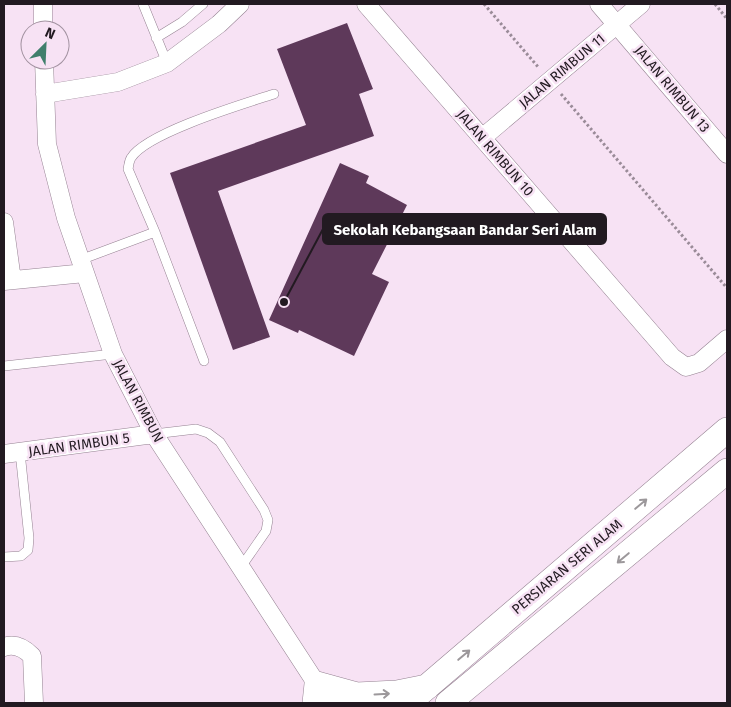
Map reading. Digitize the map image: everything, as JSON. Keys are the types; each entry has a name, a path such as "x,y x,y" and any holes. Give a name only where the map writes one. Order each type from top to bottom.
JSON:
{"main road":[{"name":"PERSIARAN SERI ALAM","path":"408,703 727,430"},
{"name":"PERSIARAN SERI ALAM","path":"452,701 727,471"},
{"path":"320,697 397,693 427,687"}],"street":[{"path":"43,4 43,20"},
{"path":"45,94 118,82 167,63 219,24 240,4"},
{"name":"JALAN RIMBUN 10","path":"366,4 672,357 686,367 699,362 727,339"},
{"name":"JALAN RIMBUN 13","path":"599,4 727,154"},
{"name":"JALAN RIMBUN 11","path":"482,138 641,4"},
{"name":"JALAN RIMBUN","path":"44,70 47,144 66,218 113,354 154,434 241,567 320,697"},
{"path":"4,222 8,281 82,266"},
{"name":"JALAN RIMBUN 5","path":"12,453 154,434"},
{"path":"4,647 10,645 24,648 32,656 34,703"}],"lane":[{"path":"143,4 167,63"},
{"path":"156,38 182,22 203,4"},
{"path":"204,362 155,232 128,169 130,158 141,147 189,123 274,94"},
{"path":"82,266 155,232"},
{"path":"4,366 113,354"},
{"path":"154,434 196,429 208,433 220,442 264,510 268,520 266,530 241,567"},
{"path":"4,557 21,556 28,550 29,538 12,453"}],"path":[{"path":"484,4 727,288"},
{"path":"715,4 727,19"}],"building":[{"path":"347,23 373,89 359,94 374,136 218,191 270,337 233,350 170,173 306,125 277,49"},
{"path":"340,163 369,176 366,183 407,205 372,274 389,282 354,356 299,330 298,333 269,320"}],"place":[{"name":"Sekolah Kebangsaan Bandar Seri Alam","path":"284,302"}]}
